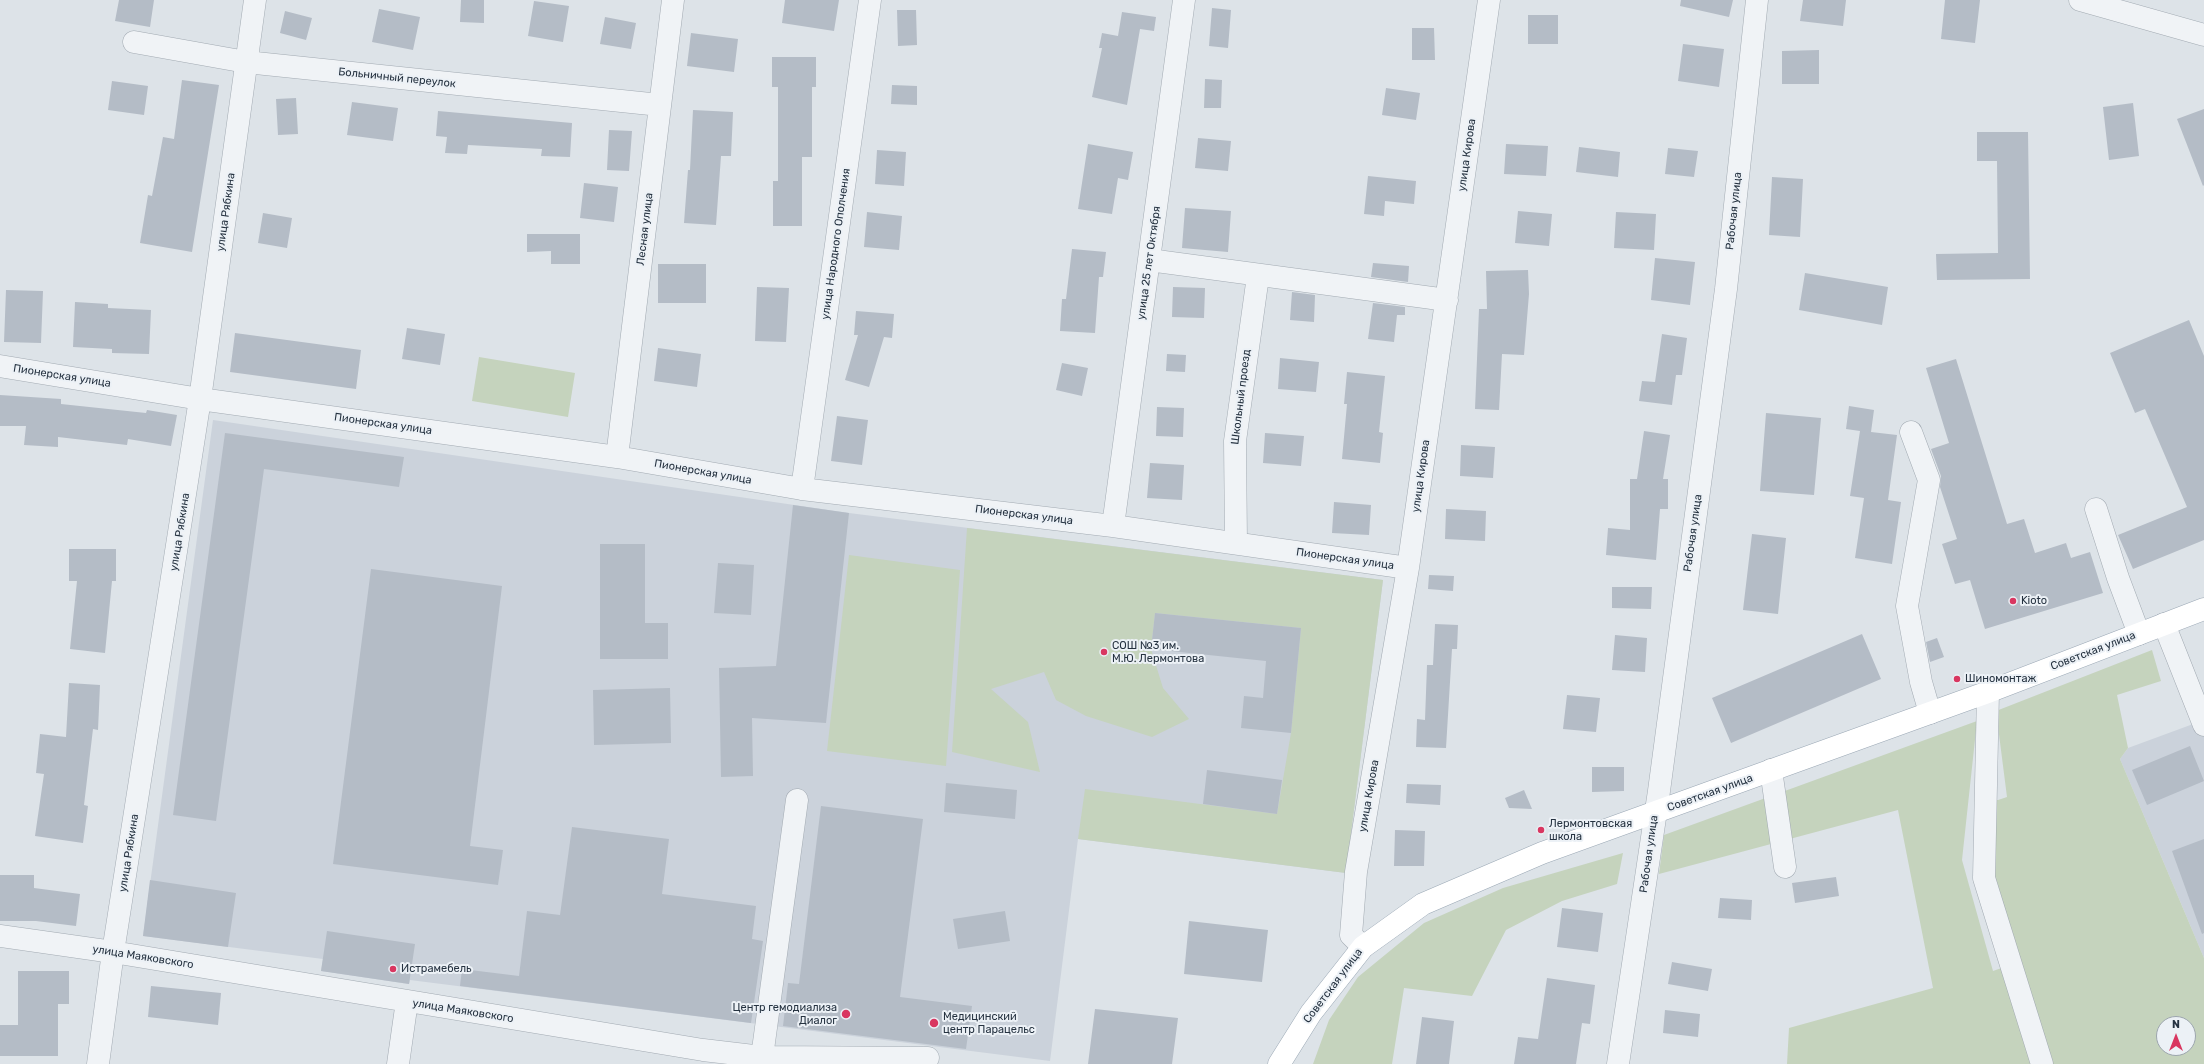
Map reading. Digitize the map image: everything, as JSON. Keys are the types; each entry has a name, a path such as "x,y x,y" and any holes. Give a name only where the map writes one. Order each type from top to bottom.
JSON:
{"main road":[{"name":"Советская улица","path":"1279,1064 1311,1013 1363,947 1423,904 1542,853 1988,692 2204,609"}],"street":[{"name":"улица Рябкина","path":"98,1064 113,952 200,399 255,0"},
{"name":"Лесная улица","path":"617,457 673,0"},
{"name":"улица Народного Ополчения","path":"802,488 870,0"},
{"name":"улица 25 лет Октября","path":"1114,526 1184,0"},
{"name":"улица Кирова","path":"1363,947 1351,935 1356,872 1408,568 1489,0"},
{"name":"Рабочая улица","path":"1618,1064 1655,813 1726,289 1757,0"},
{"path":"2080,0 2204,34"},
{"name":"Больничный переулок","path":"134,42 246,62 660,106"},
{"path":"1149,260 1258,276 1447,300"},
{"name":"Школьный проезд","path":"1236,543 1235,441 1258,276"},
{"name":"Пионерская улица","path":"0,366 200,399 617,457 802,488 1114,526 1408,568"},
{"path":"1911,432 1929,480 1907,606 1921,682 1930,713"},
{"path":"2096,509 2118,578 2139,634"},
{"path":"2164,624 2204,726"},
{"path":"1988,692 1984,878 2042,1064"},
{"path":"1771,770 1785,867"},
{"path":"762,1057 797,800"},
{"name":"улица Маяковского","path":"0,936 113,952 407,1001 716,1058 928,1058"},
{"path":"398,1064 407,1001"}],"shaded area":[{"path":"213,420 849,513 1383,580 1346,873 1078,839 1050,1061 410,980 409,984 321,971 323,959 143,936"},
{"path":"2204,720 2204,958 2120,759 2128,748"}],"green space":[{"path":"479,357 575,373 568,417 472,401"},
{"path":"967,528 1383,580 1346,873 1078,839 1085,789 1277,814 1291,733 1301,628 1155,613 1151,649 1163,688 1189,719 1152,737 1086,716 1056,700 1044,672 991,689 1028,722 1040,772 952,752"},
{"path":"849,555 960,570 946,766 827,751"},
{"path":"2152,650 2161,681 2117,695 2128,748 2120,759 2204,958 2204,1064 1787,1064 1789,1028 1933,988 1898,810 1659,874 1664,835 1977,721 1962,860 1993,971 2010,965 1984,878 1985,800 1998,800 2007,797 1996,711"},
{"path":"1623,853 1617,884 1562,901 1506,930 1472,996 1404,988 1392,1064 1313,1064 1329,1020 1358,977 1424,923 1503,888"}],"building":[{"path":"119,0 154,0 150,27 115,21"},
{"path":"461,0 484,0 484,23 460,22"},
{"path":"785,0 839,0 834,31 782,23"},
{"path":"1681,0 1733,0 1729,17 1680,6"},
{"path":"1803,0 1846,0 1843,26 1800,21"},
{"path":"1945,0 1980,0 1975,43 1941,39"},
{"path":"534,1 569,6 563,42 528,36"},
{"path":"1212,8 1231,10 1228,48 1209,46"},
{"path":"379,9 420,17 413,50 372,42"},
{"path":"897,10 916,10 917,45 898,46"},
{"path":"285,11 312,18 306,40 280,33"},
{"path":"1122,12 1156,17 1154,31 1140,29 1127,105 1092,97 1102,48 1099,48 1102,33 1118,36"},
{"path":"1528,15 1558,15 1558,44 1528,44"},
{"path":"605,17 636,23 631,49 600,44"},
{"path":"1412,28 1434,28 1435,60 1412,60"},
{"path":"691,33 738,39 734,72 687,66"},
{"path":"1683,44 1724,49 1719,87 1678,81"},
{"path":"1819,50 1819,84 1782,84 1782,51"},
{"path":"772,57 816,57 816,87 812,87 812,157 802,157 802,226 773,226 773,181 778,181 778,87 772,87"},
{"path":"1205,79 1222,80 1221,108 1204,108"},
{"path":"182,80 219,85 192,252 140,243 148,195 152,196 163,137 174,139"},
{"path":"112,81 148,86 144,115 108,110"},
{"path":"892,85 917,86 917,105 891,104"},
{"path":"1386,88 1420,93 1416,120 1382,115"},
{"path":"296,98 298,134 278,135 276,99"},
{"path":"352,102 398,108 393,141 347,135"},
{"path":"2133,103 2139,156 2109,160 2103,107"},
{"path":"2204,109 2204,185 2203,186 2177,119"},
{"path":"693,110 733,112 731,156 721,156 716,225 684,223 688,170 690,170"},
{"path":"438,111 572,123 570,157 541,156 542,149 468,145 467,154 445,153 447,137 436,136"},
{"path":"609,130 632,131 629,171 607,170"},
{"path":"1977,132 2028,132 2030,279 1937,280 1936,254 1998,253 1997,161 1977,161"},
{"path":"1198,138 1231,141 1228,171 1195,168"},
{"path":"1088,144 1133,152 1128,180 1118,178 1112,214 1078,209"},
{"path":"1506,144 1548,146 1546,176 1504,174"},
{"path":"1579,147 1620,152 1618,177 1576,172"},
{"path":"1668,148 1698,151 1694,177 1665,174"},
{"path":"877,150 906,152 904,186 875,184"},
{"path":"1368,176 1416,181 1414,204 1385,201 1384,216 1364,214"},
{"path":"1772,177 1803,179 1800,237 1769,235"},
{"path":"584,183 618,187 614,222 580,218"},
{"path":"1185,208 1231,211 1228,252 1182,248"},
{"path":"1518,211 1552,214 1549,246 1515,243"},
{"path":"867,212 902,216 899,250 864,247"},
{"path":"1616,212 1656,214 1654,250 1614,248"},
{"path":"263,213 292,218 287,248 258,243"},
{"path":"527,234 580,234 580,264 551,264 551,251 527,252"},
{"path":"1072,249 1106,252 1103,277 1099,277 1095,333 1060,331 1062,299 1066,299"},
{"path":"1655,258 1695,262 1690,305 1651,300"},
{"path":"1373,263 1409,266 1408,282 1371,277"},
{"path":"658,264 706,264 706,303 658,303"},
{"path":"1528,270 1529,294 1524,355 1502,354 1499,410 1475,409 1479,309 1487,309 1486,271"},
{"path":"1805,273 1888,287 1882,325 1799,310"},
{"path":"757,287 789,288 786,342 755,341"},
{"path":"1173,287 1205,288 1204,318 1172,317"},
{"path":"6,290 43,291 41,343 4,342"},
{"path":"1292,292 1315,295 1314,322 1290,320"},
{"path":"75,302 108,304 108,308 151,310 149,354 112,353 112,349 73,347"},
{"path":"1373,303 1405,307 1405,315 1397,315 1394,342 1368,339"},
{"path":"856,311 894,314 892,338 884,337 869,387 845,380 858,335 854,335"},
{"path":"2189,320 2204,356 2204,540 2133,569 2118,535 2187,507 2145,409 2135,413 2110,353"},
{"path":"407,328 445,334 440,365 402,359"},
{"path":"235,333 361,350 356,389 230,372"},
{"path":"1662,334 1687,338 1682,375 1676,375 1672,405 1639,401 1642,381 1655,382"},
{"path":"658,348 701,354 697,387 654,381"},
{"path":"1167,354 1186,355 1185,372 1166,371"},
{"path":"1280,358 1319,362 1316,392 1278,389"},
{"path":"1956,359 2007,524 2024,519 2035,553 2066,543 2071,558 2090,552 2103,593 1985,629 1970,580 1955,584 1942,544 1957,539 1940,487 1941,476 1931,449 1949,443 1926,368"},
{"path":"1062,363 1088,368 1082,396 1056,390"},
{"path":"1347,372 1385,376 1379,432 1383,433 1380,463 1342,459 1347,404 1344,404"},
{"path":"0,395 61,399 61,404 146,413 147,410 177,415 171,446 128,439 127,445 58,437 58,447 24,445 26,426 0,426"},
{"path":"1849,406 1874,410 1871,432 1897,435 1888,500 1901,502 1892,564 1855,558 1864,498 1850,496 1860,431 1846,429"},
{"path":"1157,407 1184,408 1183,437 1156,436"},
{"path":"1766,413 1821,418 1814,495 1760,491"},
{"path":"837,416 868,420 862,465 831,461"},
{"path":"1644,431 1670,435 1663,479 1668,479 1668,509 1660,509 1656,560 1606,555 1608,528 1630,530 1630,479 1637,479"},
{"path":"225,433 404,457 399,487 264,469 216,821 173,815"},
{"path":"1265,433 1304,436 1301,466 1263,463"},
{"path":"1461,445 1495,447 1493,478 1460,476"},
{"path":"1150,463 1184,465 1182,500 1147,498"},
{"path":"1334,502 1371,505 1369,535 1332,533"},
{"path":"793,505 849,513 826,723 752,718 753,776 721,777 719,668 776,666"},
{"path":"1446,509 1486,511 1485,541 1445,539"},
{"path":"1752,534 1786,538 1778,614 1743,610"},
{"path":"600,544 645,544 645,623 668,623 668,659 600,659"},
{"path":"69,549 116,549 116,581 112,581 105,653 70,649 77,581 69,581"},
{"path":"718,563 754,565 751,615 714,613"},
{"path":"371,569 502,586 470,846 503,850 498,885 333,864"},
{"path":"1429,575 1454,576 1453,591 1428,589"},
{"path":"1612,587 1652,587 1651,609 1612,608"},
{"path":"1155,613 1301,628 1291,733 1241,728 1244,696 1263,698 1266,661 1151,649"},
{"path":"1435,624 1458,625 1457,649 1452,649 1446,748 1416,747 1417,719 1425,720 1427,665 1433,665"},
{"path":"1862,634 1881,679 1731,743 1712,698"},
{"path":"1615,635 1647,638 1645,672 1612,670"},
{"path":"1937,638 1944,657 1930,662 1926,642"},
{"path":"69,683 100,685 98,730 93,729 84,805 88,806 83,843 35,836 44,774 36,773 40,734 66,737"},
{"path":"670,688 671,743 594,745 593,690"},
{"path":"1567,695 1600,698 1596,732 1563,729"},
{"path":"2190,746 2204,781 2147,805 2132,770"},
{"path":"1592,767 1624,767 1624,791 1592,792"},
{"path":"1207,770 1282,780 1277,814 1203,804"},
{"path":"946,783 1017,790 1015,819 944,812"},
{"path":"1407,784 1441,785 1440,805 1406,803"},
{"path":"1524,790 1532,809 1509,808 1505,798"},
{"path":"821,806 923,819 900,997 972,1006 966,1049 783,1026 788,983 799,984"},
{"path":"572,827 669,839 662,894 756,906 752,939 763,941 751,1023 460,986 462,969 519,976 527,911 560,915"},
{"path":"1395,830 1425,831 1424,866 1394,866"},
{"path":"2204,839 2204,933 2202,934 2172,851"},
{"path":"0,875 34,875 34,888 80,894 76,926 36,921 0,921"},
{"path":"1836,877 1839,896 1795,903 1792,883"},
{"path":"150,880 236,893 228,947 143,936"},
{"path":"1720,898 1752,900 1751,920 1718,918"},
{"path":"1562,908 1603,913 1598,952 1557,947"},
{"path":"1005,911 1010,941 958,949 953,919"},
{"path":"1189,921 1268,930 1262,982 1184,974"},
{"path":"327,931 415,944 409,984 321,971"},
{"path":"1672,962 1712,969 1708,991 1668,984"},
{"path":"18,971 69,971 69,1004 58,1004 58,1056 0,1056 0,1025 18,1025"},
{"path":"1547,978 1595,985 1590,1024 1582,1023 1576,1064 1514,1064 1518,1037 1538,1039"},
{"path":"151,986 221,993 218,1025 148,1017"},
{"path":"1095,1009 1178,1018 1172,1064 1088,1064"},
{"path":"1665,1010 1700,1014 1698,1037 1663,1033"},
{"path":"1422,1017 1454,1021 1449,1064 1416,1064"}],"place":[{"name":"Kioto","path":"2013,601"},
{"name":"СОШ №3 им. М.Ю. Лермонтова","path":"1104,652"},
{"name":"Шиномонтаж","path":"1957,679"},
{"name":"Лермонтовская школа","path":"1541,830"},
{"name":"Истрамебель","path":"393,969"},
{"name":"Центр гемодиализа Диалог","path":"846,1014"},
{"name":"Медицинский центр Парацельс","path":"934,1023"}]}
